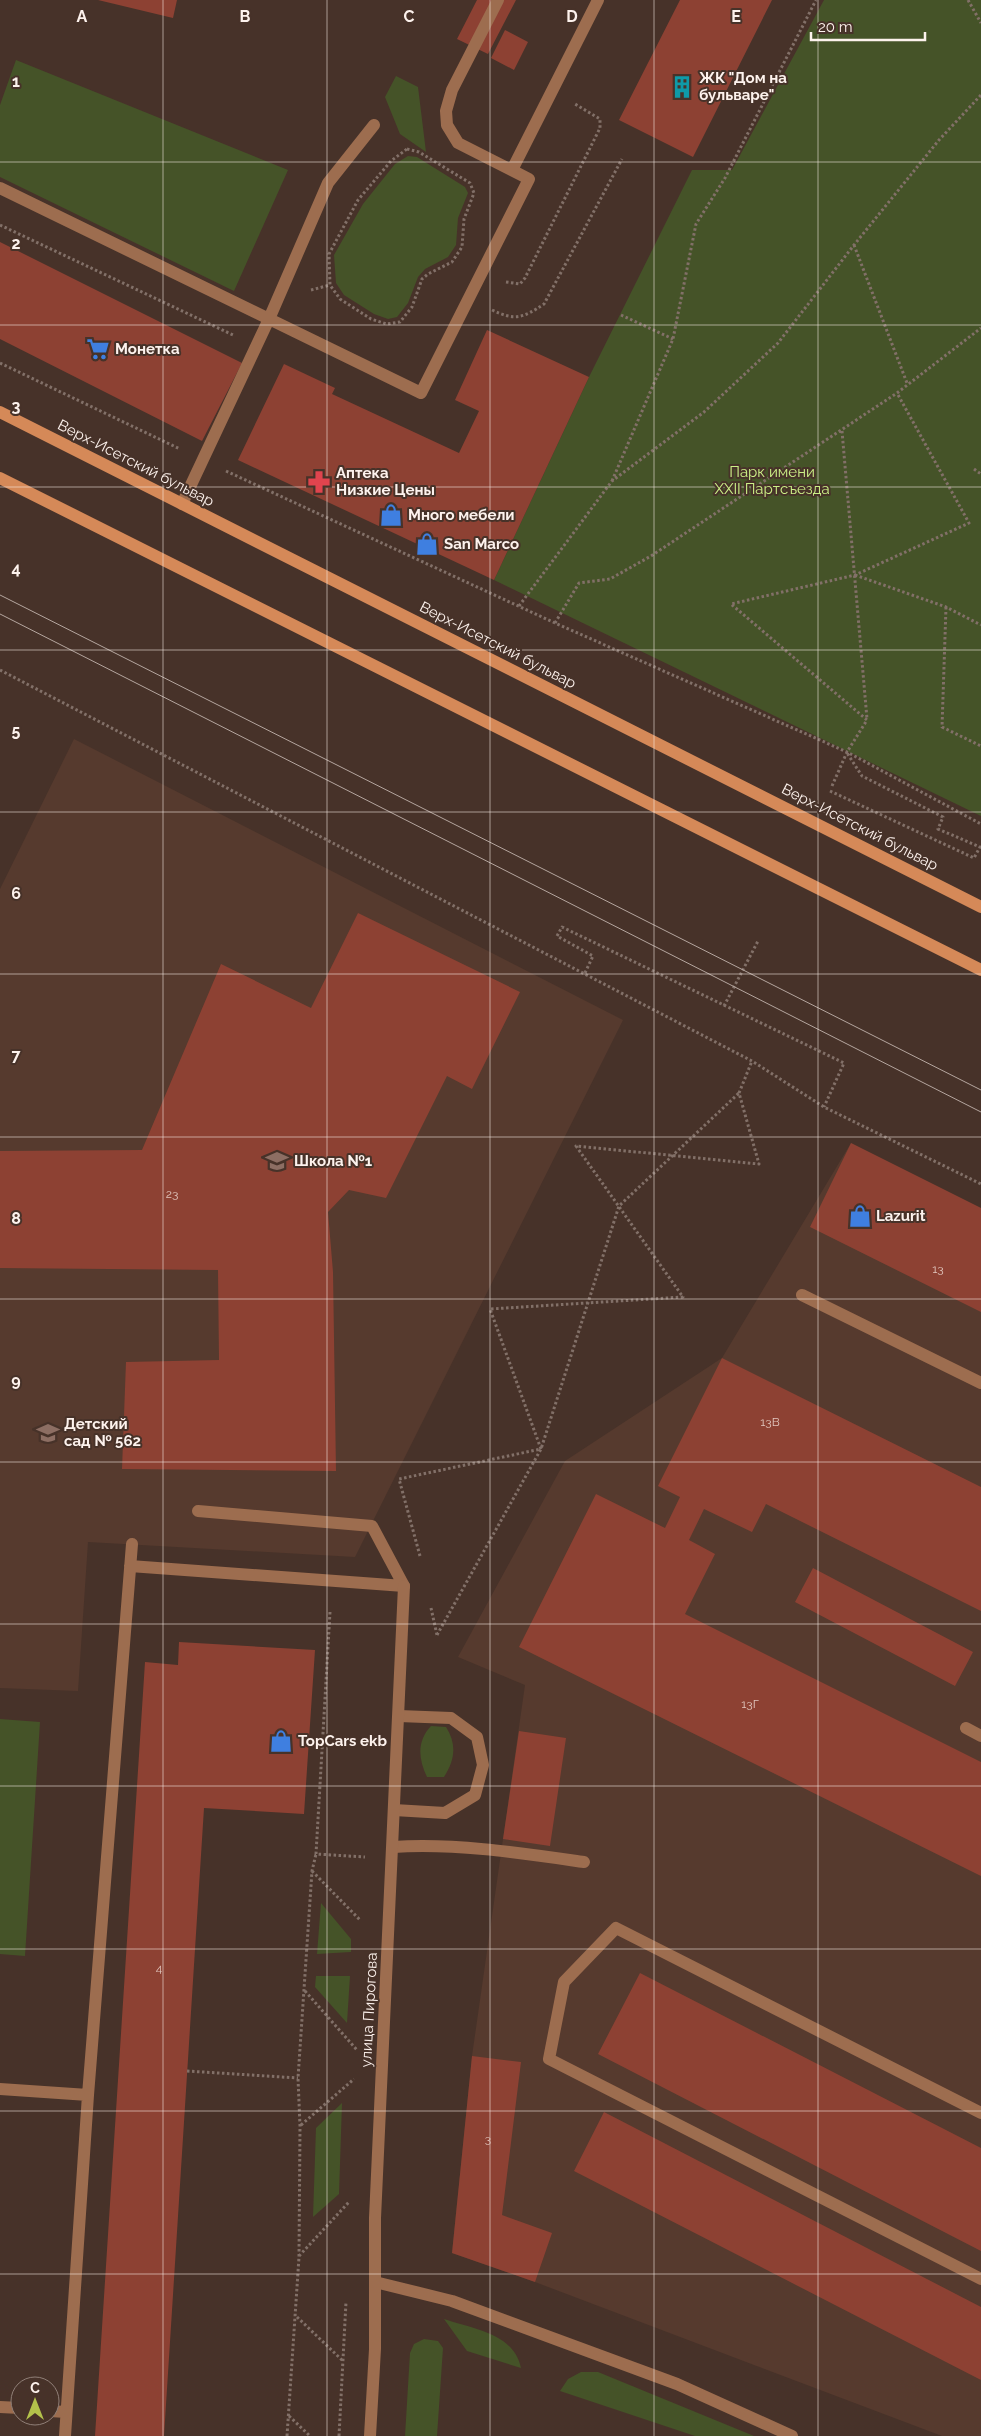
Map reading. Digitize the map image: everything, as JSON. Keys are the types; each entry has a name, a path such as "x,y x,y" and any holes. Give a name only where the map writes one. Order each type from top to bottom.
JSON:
{"main road":[{"name":"Верх-Исетский бульвар","path":"0,412 981,907"},
{"path":"0,478 981,970"}],"street":[{"path":"0,188 421,393 529,179 458,143 447,125 446,111 452,90 498,0"},
{"path":"512,170 598,0"},
{"path":"182,504 269,319 328,183 374,125"},
{"path":"802,1295 981,1382"},
{"path":"198,1511 372,1526 404,1586"},
{"path":"65,2436 88,2095 132,1544"},
{"path":"130,1566 404,1586"},
{"name":"улица Пирогова","path":"370,2436 375,2349 375,2218 404,1586"},
{"path":"394,1810 445,1813 475,1795 484,1765 477,1737 451,1718 399,1716"},
{"path":"966,1728 981,1736"},
{"path":"393,1847 424,1845 502,1851 584,1862"},
{"path":"981,2113 616,1928 564,1982 549,2059 981,2279"},
{"path":"0,2089 88,2095"},
{"path":"375,2282 452,2301 678,2384 792,2436"},
{"path":"60,2412 66,2412"}],"path":[{"path":"520,606 612,481 673,339 696,224 724,178 816,0"},
{"path":"968,0 981,23"},
{"path":"612,481 704,412 778,343 939,140 981,95"},
{"path":"407,149 419,152 470,183 474,193 464,219 462,247 452,262 428,274 422,280 412,307 400,322 388,324 371,319 340,299 330,284 329,254 358,200 391,161 407,149"},
{"path":"468,299 508,318 527,316 544,304 622,159"},
{"path":"0,225 256,346"},
{"path":"854,245 907,383"},
{"path":"621,316 673,339"},
{"path":"555,623 579,584 610,579 651,556 897,393 907,383 981,328"},
{"path":"0,362 202,460 555,623 846,752 981,824"},
{"path":"867,720 732,604 855,575 969,524 897,393"},
{"path":"832,786 846,752 867,720 842,430"},
{"path":"974,469 981,474"},
{"path":"855,575 946,607 981,625"},
{"path":"946,607 942,727 981,746"},
{"path":"0,670 752,1061 824,1107 981,1184"},
{"path":"830,791 974,858 980,847 938,829 943,817 862,776 846,752"},
{"path":"585,974 593,956 557,936 562,927 844,1063 824,1107"},
{"path":"724,1006 758,941"},
{"path":"430,1600 437,1635 541,1449 618,1206 740,1093 752,1061"},
{"path":"541,1449 490,1309 683,1297 576,1146 758,1164 740,1093"},
{"path":"422,1565 399,1479 541,1449"},
{"path":"287,2436 299,2256 300,2126 298,2078 312,1871 316,1854 330,1612"},
{"path":"316,1854 370,1857"},
{"path":"312,1871 367,1927"},
{"path":"305,1990 359,2052"},
{"path":"187,2071 298,2078"},
{"path":"300,2126 358,2076"},
{"path":"299,2256 350,2201"},
{"path":"296,2317 344,2362"},
{"path":"288,2416 310,2436"}],"shaded area":[{"name":"Школа №1","path":"74,739 623,1020 355,1557 88,1542 78,1691 0,1688 0,889"},
{"path":"851,1143 981,1208 981,2436 942,2436 535,2282 452,2253 472,2056 525,1685 458,1657 565,1461 722,1358"}],"green space":[{"name":"Парк имени XXII Партсъезда","path":"824,0 981,0 981,816 494,580 589,377 692,170 732,170"},
{"path":"16,60 288,170 234,291 0,177 0,105"},
{"path":"396,76 418,87 426,152 400,134 385,97"},
{"path":"408,156 417,157 465,187 468,193 458,218 456,245 448,257 425,269 418,277 408,303 397,317 388,319 374,314 344,295 336,283 334,255 363,204 395,164"},
{"path":"0,1719 40,1722 25,1956 0,1954"},
{"path":"431,1726 446,1727 452,1740 452,1758 444,1777 427,1777 422,1763 421,1744"},
{"path":"321,1903 351,1939 351,1952 317,1954"},
{"path":"316,1976 350,1976 347,2023 315,1987"},
{"path":"342,2103 339,2194 313,2217 316,2128"},
{"path":"444,2319 491,2334 501,2340 517,2356 521,2368 467,2351"},
{"path":"424,2339 438,2341 443,2348 437,2436 405,2436 410,2353 414,2344"},
{"path":"581,2372 598,2372 754,2436 695,2436 560,2391 568,2379"}],"building":[{"path":"98,0 177,0 173,18"},
{"path":"477,0 516,0 488,54 457,39"},
{"name":"ЖК \"Дом на бульваре\"","path":"680,0 772,0 693,157 619,120"},
{"path":"505,30 528,42 514,70 491,58"},
{"path":"0,242 242,363 202,441 0,339"},
{"path":"487,330 589,377 494,580 238,460 284,364 335,388 332,394 459,453 479,411 455,400"},
{"path":"358,913 520,992 472,1089 447,1076 386,1198 349,1190 328,1212 333,1272 336,1471 122,1469 126,1362 219,1360 218,1270 0,1268 0,1151 142,1150 221,964 311,1008"},
{"path":"851,1143 981,1208 981,1312 810,1227"},
{"path":"722,1358 981,1487 981,1611 766,1504 752,1532 704,1509 689,1540 715,1554 685,1614 981,1762 981,1876 519,1647 596,1494 665,1528 680,1497 658,1486"},
{"path":"813,1568 973,1652 955,1686 795,1602"},
{"path":"179,1642 315,1650 304,1814 204,1808 164,2436 95,2436 145,1662 178,1665"},
{"path":"519,1731 566,1738 550,1846 503,1839"},
{"path":"640,1973 981,2148 981,2251 598,2054"},
{"path":"472,2056 521,2062 502,2215 552,2233 535,2282 452,2253"},
{"path":"604,2112 981,2307 981,2380 574,2171"}],"tram line":[{"path":"0,595 981,1090"},
{"path":"0,614 981,1112"}],"place":[{"name":"ЖК \"Дом на бульваре\"","path":"682,87"},
{"name":"Монетка","path":"98,349"},
{"name":"Аптека Низкие Цены","path":"319,482"},
{"name":"Много мебели","path":"391,515"},
{"name":"San Marco","path":"427,544"},
{"name":"Школа №1","path":"277,1161"},
{"name":"Lazurit","path":"860,1216"},
{"name":"Детский сад № 562","path":"48,1433"},
{"name":"TopCars ekb","path":"281,1741"}]}
